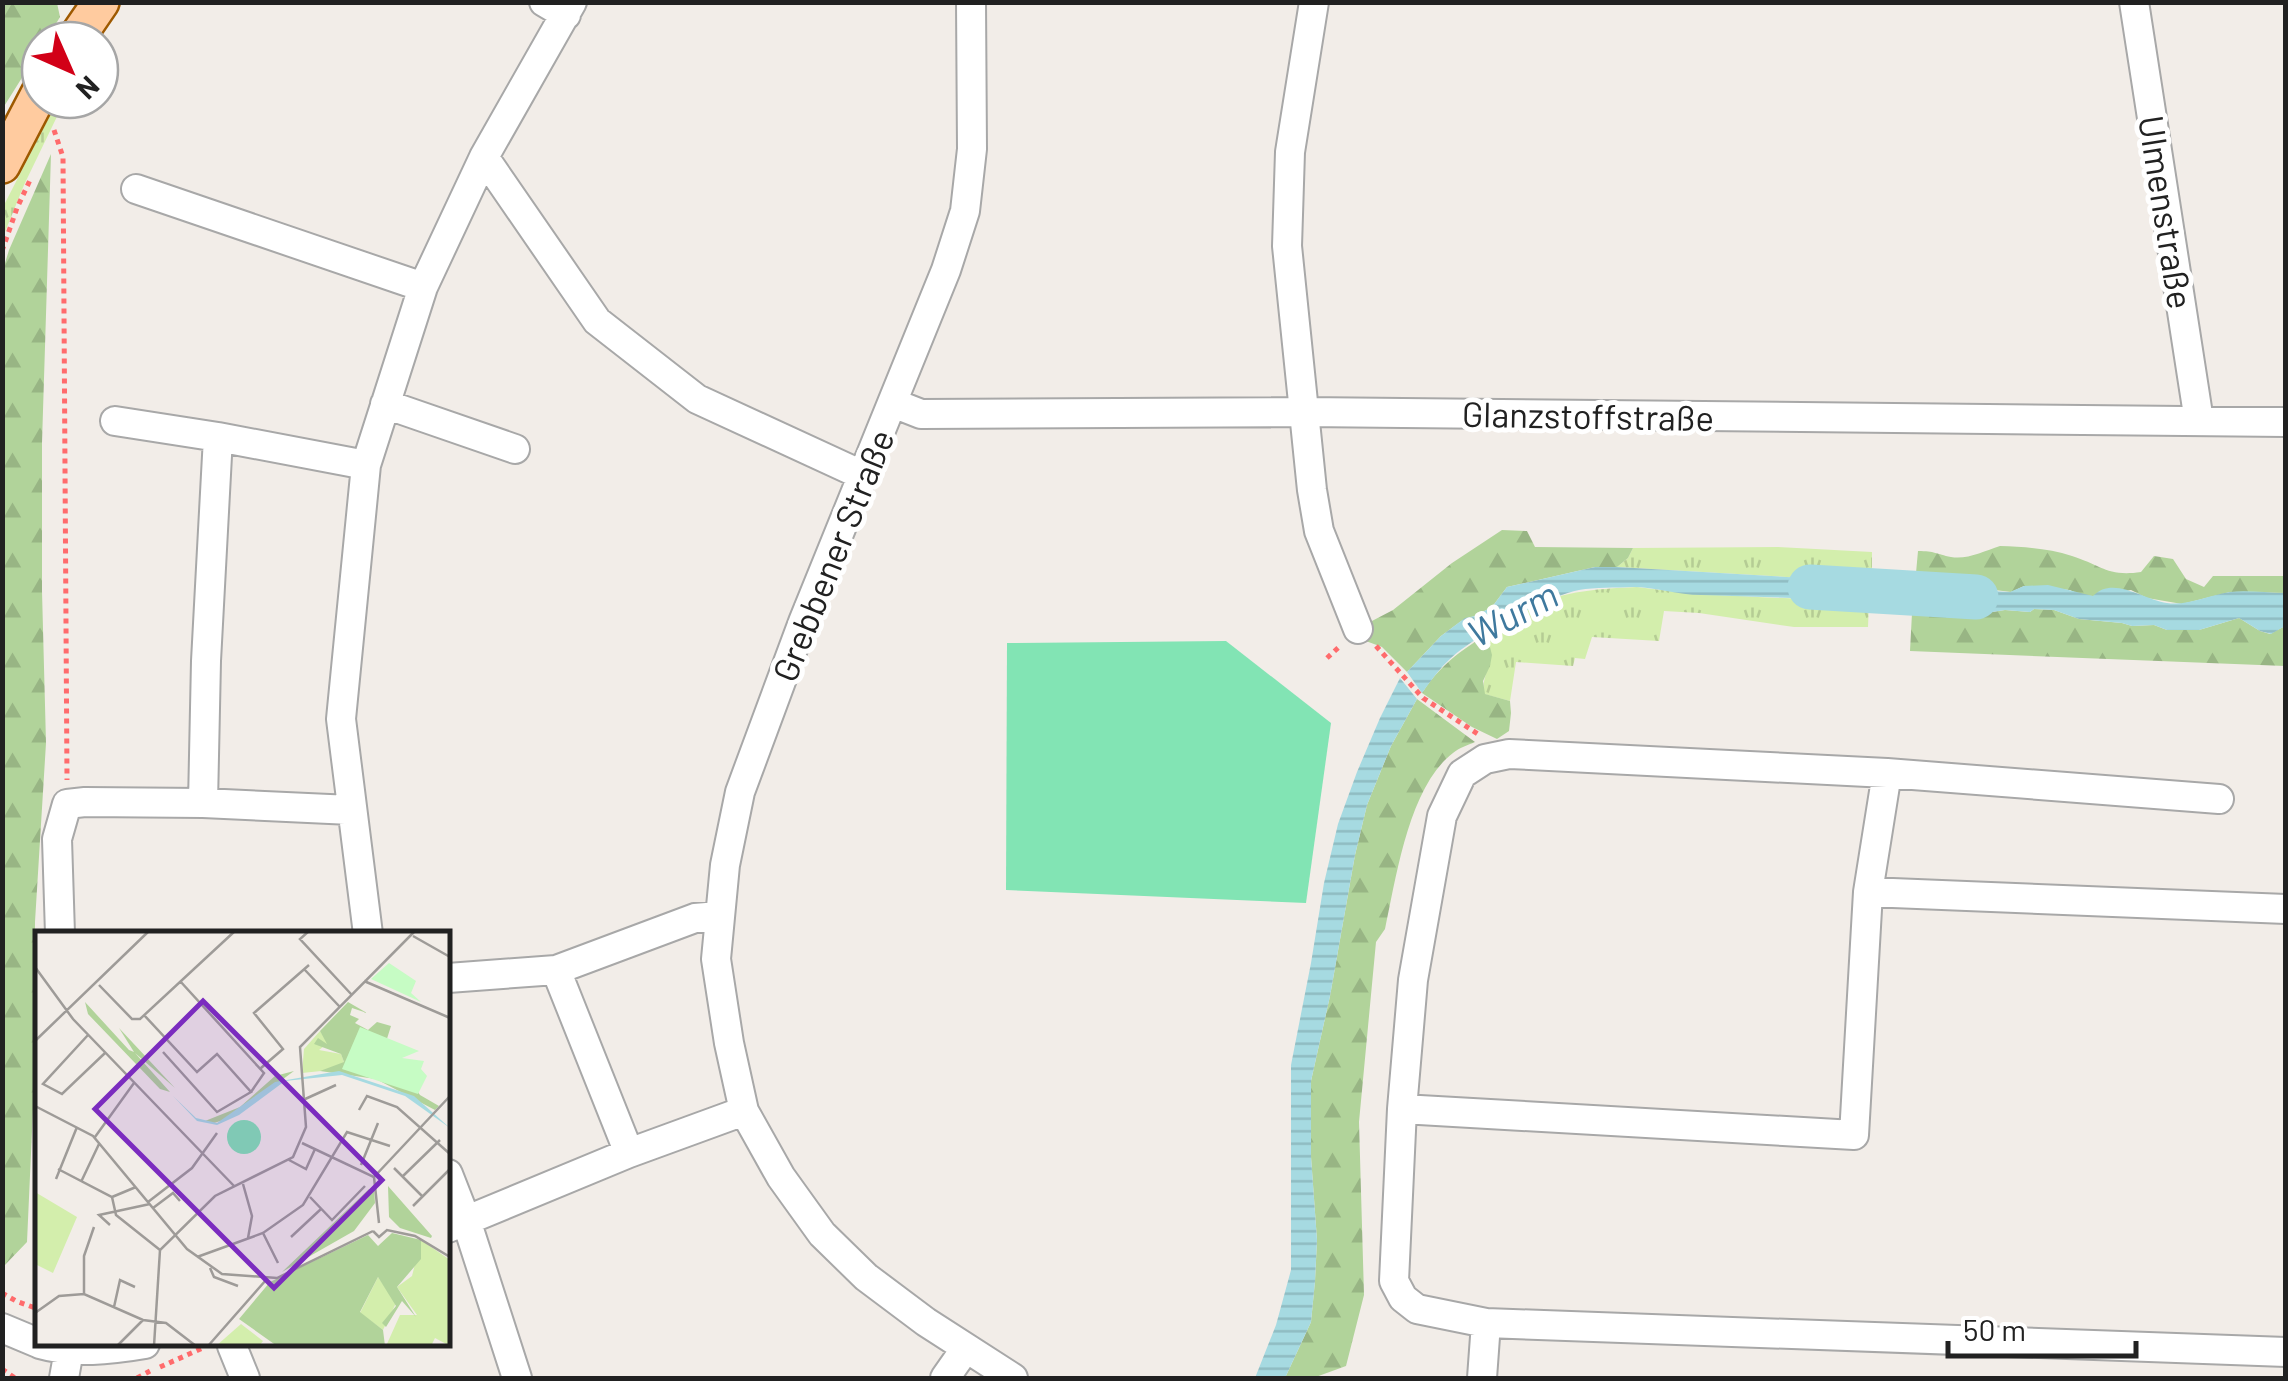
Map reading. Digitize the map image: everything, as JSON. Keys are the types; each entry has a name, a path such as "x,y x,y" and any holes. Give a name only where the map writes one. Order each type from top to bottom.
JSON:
{"main road":[{"path":"17,171 32,120"}],"street":[{"name":"Grebbener Straße","path":"971,2 972,149 965,211 946,270 803,622 740,792 725,866 716,959 744,1111 780,1178 822,1234 866,1277 926,1322 1013,1378"},
{"path":"1314,2 1290,152 1287,246 1319,531 1358,629"},
{"name":"Ulmenstraße","path":"2134,2 2199,421"},
{"path":"368,931 341,719 366,465 424,287 560,7"},
{"path":"484,157 597,321 697,399 862,474"},
{"path":"136,189 424,287"},
{"name":"Glanzstoffstraße","path":"892,403 922,414 1305,412 2286,422"},
{"path":"386,404 515,450"},
{"path":"115,421 366,465"},
{"path":"202,803 218,437"},
{"path":"2219,799 1887,773 1509,754 1485,759 1462,774 1442,816 1413,980 1394,1281 1403,1298 1417,1309 1486,1323 2286,1352"},
{"path":"1402,1108 1854,1135 1868,892 1887,773"},
{"path":"60,931 57,840 67,804 202,803 351,810"},
{"path":"1868,892 2286,909"},
{"path":"450,978 556,970 696,918 719,916"},
{"path":"556,970 628,1153"},
{"path":"457,1224 628,1153 744,1111"},
{"path":"450,1185 457,1224 518,1378"},
{"path":"1482,1378 1486,1323"},
{"path":"2,1328 35,1341"},
{"path":"52,1346 69,1350 133,1346"},
{"path":"232,1346 245,1378"},
{"path":"944,1378 966,1348"},
{"path":"64,1378 69,1350"}],"path":[{"path":"46,146 54,130 63,157 67,804"},
{"path":"2,251 17,208 17,171"},
{"path":"1398,669 1423,698 1509,754"},
{"path":"2,1293 35,1308"},
{"path":"137,1378 204,1346"},
{"path":"2,1369 15,1378"}],"green space":[{"path":"3,2 57,3 58,20 20,20 20,81 3,108"},
{"path":"48,120 55,120 3,237 4,205"},
{"path":"51,154 42,443 46,743 35,922 34,1087 27,1242 3,1267 2,273"},
{"path":"1502,530 1527,531 1535,547 1633,548 1617,567 1595,567 1507,587 1492,607 1464,619 1441,636 1407,672 1382,647 1347,634 1393,610"},
{"path":"2000,546 2054,551 2120,573 2141,572 2154,556 2173,559 2186,579 2204,587 2213,576 2285,576 2286,593 2230,592 2182,604 2147,598 2131,590 2093,596 2024,586 2011,592 1938,583 1929,589 1915,584 1918,551 1963,557"},
{"path":"1778,547 1872,552 1872,582 1617,567 1633,548"},
{"path":"1637,587 1869,602 1868,627 1794,627 1664,611 1659,641 1592,637 1585,659 1575,658 1573,666 1516,662 1510,701 1484,694 1489,643 1521,614 1556,597"},
{"path":"1964,608 1979,614 2054,610 2079,619 2154,625 2167,630 2199,630 2239,618 2270,634 2285,626 2285,666 1910,651 1912,613"},
{"path":"1506,623 1489,643 1492,655 1483,681 1485,694 1510,701 1509,731 1497,739 1422,693 1449,661"},
{"path":"1226,641 1331,723 1306,903 1006,890 1007,643"},
{"path":"1417,699 1475,742 1453,753 1425,787 1407,834 1385,929 1376,942 1359,1122 1364,1295 1346,1366 1313,1378 1285,1378 1311,1322 1315,1281 1311,1081 1367,805 1391,746"}],"water":[{"path":"1595,567 1872,582 1869,602 1692,595 1633,587 1579,590 1531,608 1477,639 1447,662 1422,693 1407,672 1441,636 1465,618 1492,607 1507,587"},
{"path":"1949,577 1968,578 1992,591 2048,585 2093,596 2101,590 2119,588 2175,604 2230,592 2285,593 2285,626 2271,634 2239,618 2199,630 2167,630 2154,625 2079,619 2054,610 1979,614 1964,608 1912,613 1915,584 1929,589"},
{"path":"1400,678 1417,699 1391,746 1367,805 1311,1081 1317,1240 1311,1322 1285,1378 1255,1378 1276,1325 1291,1270 1291,1065 1324,883 1338,824 1357,772"}],"waterway":[{"name":"Wurm","path":"1810,587 1976,597"}]}
